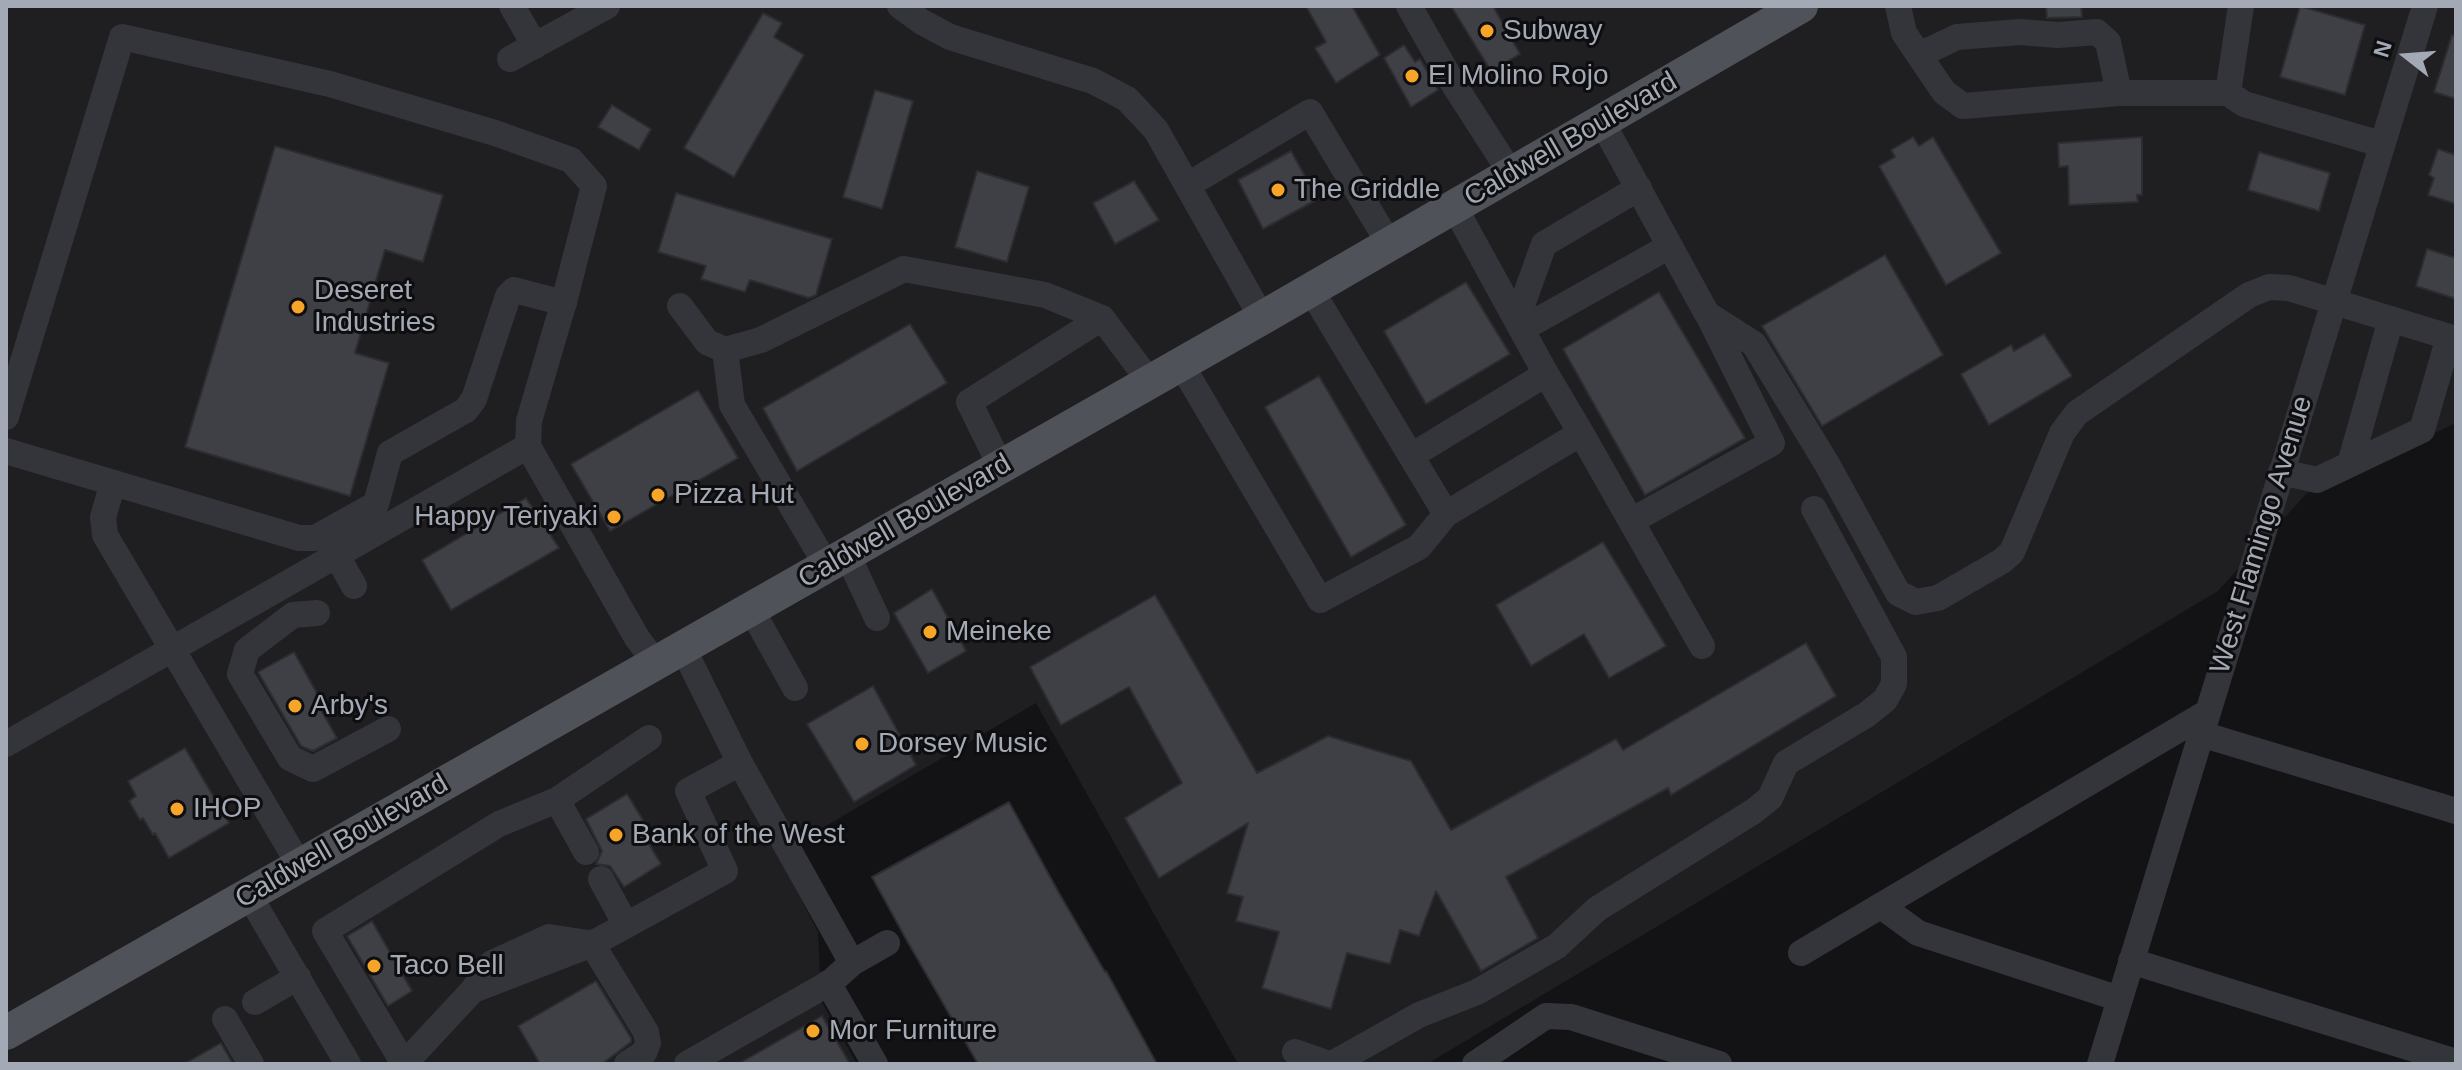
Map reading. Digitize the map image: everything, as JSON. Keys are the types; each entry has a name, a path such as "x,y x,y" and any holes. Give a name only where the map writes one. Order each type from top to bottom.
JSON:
{"main road":[{"name":"Caldwell Boulevard","path":"6,1033 1455,208 1801,6"}],"street":[{"path":"512,6 535,46"},
{"path":"510,59 607,6"},
{"path":"900,6 950,37 1093,81 1127,99 1156,130 1262,318"},
{"path":"1409,6 1451,80 1512,175"},
{"path":"1898,6 1904,33 1944,92 1963,106 2119,93 2228,93 2244,104 2381,144"},
{"path":"2228,93 2241,6"},
{"name":"West Flamingo Avenue","path":"2100,1064 2425,6"},
{"path":"1919,55 1957,37 2020,32 2058,35 2097,32 2108,42 2119,93"},
{"path":"6,417 122,37 330,84 495,133 571,160 594,186 529,421 528,446 637,638 669,656 740,763 852,963"},
{"path":"1188,185 1310,112 1390,245"},
{"path":"1602,122 1707,314 1772,443 1631,521"},
{"path":"1519,324 1544,244 1639,188"},
{"path":"1455,208 1702,646"},
{"path":"1519,324 1670,246"},
{"path":"680,306 707,342 725,350 761,340 904,269 1045,295 1102,318 1150,382"},
{"path":"1707,314 1754,344 1827,464 1898,593 1916,602 1938,598 2012,552 2062,433 2077,413 2249,295 2269,287 2289,288 2449,337 2422,430 2317,480 2281,472"},
{"path":"6,451 299,538 315,538 376,504 390,453 466,410 474,399 508,296 514,290 564,303"},
{"path":"1311,290 1446,514"},
{"path":"1001,467 969,402 1102,318"},
{"path":"2350,464 2391,319"},
{"path":"725,350 732,405 877,618"},
{"path":"1181,364 1320,600 1419,547 1446,514 1581,433"},
{"path":"1411,456 1546,374"},
{"path":"6,744 528,446"},
{"path":"113,483 103,517 105,535 300,866"},
{"path":"1295,1052 1330,1064 1419,1015 1477,992 1557,946 1597,909 1754,811 1770,798 1786,763 1866,715 1885,700 1894,684 1894,657 1814,509"},
{"path":"337,556 354,586"},
{"path":"751,609 795,688"},
{"path":"317,613 293,615 247,650 240,674 290,758 313,769 388,729"},
{"path":"1801,953 2204,723 2456,811"},
{"path":"649,738 557,800 499,824 325,931 404,1064 473,990 592,944 725,871 688,791 740,763"},
{"path":"557,800 586,852"},
{"path":"601,879 626,925"},
{"path":"249,895 348,1064"},
{"path":"1881,906 1918,933 2120,999"},
{"path":"687,1064 828,983 852,963 887,943"},
{"path":"592,944 646,1032 648,1043 644,1053 627,1064"},
{"path":"2131,961 2456,1062"},
{"path":"255,1002 298,977"},
{"path":"828,983 875,1064"},
{"path":"1475,1064 1546,1016 1571,1017 1719,1064"},
{"path":"225,1019 251,1064"}],"shaded area":[{"path":"6,6 2456,6 2456,423 2307,493 2218,591 1427,1064 1238,1064 1036,703 778,854 818,932 821,1001 857,1064 6,1064"}],"building":[{"path":"1306,6 1352,6 1380,55 1336,83 1315,48 1326,42"},
{"name":"Subway","path":"1451,6 1493,6 1520,54 1491,71"},
{"path":"2046,6 2081,6 2082,17 2047,18"},
{"path":"2300,6 2365,25 2345,95 2280,77"},
{"path":"763,13 782,23 774,37 804,55 734,177 684,148"},
{"path":"2452,35 2456,36 2456,99 2434,92"},
{"name":"El Molino Rojo","path":"1404,45 1415,62 1420,59 1438,90 1411,107 1384,58"},
{"path":"875,90 913,101 882,209 843,197"},
{"path":"612,105 651,129 639,150 598,127"},
{"path":"1913,137 1919,146 1933,137 2001,253 1946,285 1879,166 1895,157 1891,150"},
{"path":"2142,137 2142,195 2137,195 2138,202 2069,205 2068,166 2059,167 2058,143"},
{"name":"Deseret Industries","path":"275,146 443,195 423,262 385,250 355,353 389,363 350,496 185,447"},
{"path":"2438,149 2456,155 2456,204 2428,195 2434,178 2429,175"},
{"name":"The Griddle","path":"1291,151 1318,199 1263,229 1238,180"},
{"path":"2259,152 2330,173 2319,211 2248,190"},
{"path":"977,171 1029,187 1007,262 955,247"},
{"path":"1134,181 1159,220 1115,244 1093,203"},
{"path":"676,193 832,239 816,295 809,298 750,280 745,292 701,279 706,266 658,252"},
{"path":"2427,249 2456,258 2456,299 2416,286"},
{"path":"1885,255 1943,355 1822,426 1762,326"},
{"path":"1466,282 1510,354 1426,404 1384,331"},
{"path":"1659,292 1745,438 1645,495 1563,349"},
{"path":"910,324 947,383 797,471 763,408"},
{"path":"2044,334 2072,376 1989,425 1961,374 2011,345 2014,351"},
{"path":"1319,376 1406,525 1351,557 1265,407"},
{"path":"698,390 738,458 610,531 571,464"},
{"path":"526,498 559,548 451,610 422,560"},
{"path":"1603,542 1666,646 1609,678 1584,634 1531,666 1496,605"},
{"name":"Meineke","path":"932,589 966,651 928,673 894,613"},
{"path":"1155,595 1257,773 1328,736 1411,761 1451,830 1616,739 1623,750 1806,643 1836,696 1671,795 1668,788 1506,877 1538,938 1481,971 1436,891 1419,936 1400,930 1390,964 1347,953 1331,1009 1262,988 1279,932 1236,921 1243,897 1227,893 1248,823 1159,878 1125,818 1182,783 1129,687 1061,725 1030,667"},
{"name":"Arby's","path":"294,652 323,704 320,708 337,738 313,751 301,746 258,672"},
{"name":"Dorsey Music","path":"873,686 916,765 854,802 807,724"},
{"name":"IHOP","path":"185,748 229,823 169,858 155,833 153,835 143,818 140,820 129,801 136,796 128,781"},
{"name":"Bank of the West","path":"627,794 643,820 637,824 661,864 624,887 610,866 596,864 602,851 586,819"},
{"path":"1009,802 1157,1064 978,1064 906,939 872,877"},
{"name":"Taco Bell","path":"372,921 412,991 388,1006 347,936"},
{"path":"596,981 631,1042 602,1064 540,1064 518,1026"},
{"name":"Mor Furniture","path":"822,1016 850,1064 738,1064"},
{"path":"221,1043 233,1064 184,1064"}],"place":[{"name":"Subway","path":"1487,31"},
{"name":"El Molino Rojo","path":"1412,76"},
{"name":"The Griddle","path":"1278,190"},
{"name":"Deseret Industries","path":"298,307"},
{"name":"Pizza Hut","path":"658,495"},
{"name":"Happy Teriyaki","path":"614,517"},
{"name":"Meineke","path":"930,632"},
{"name":"Arby's","path":"295,706"},
{"name":"Dorsey Music","path":"862,744"},
{"name":"IHOP","path":"177,809"},
{"name":"Bank of the West","path":"616,835"},
{"name":"Taco Bell","path":"374,966"},
{"name":"Mor Furniture","path":"813,1031"}]}
